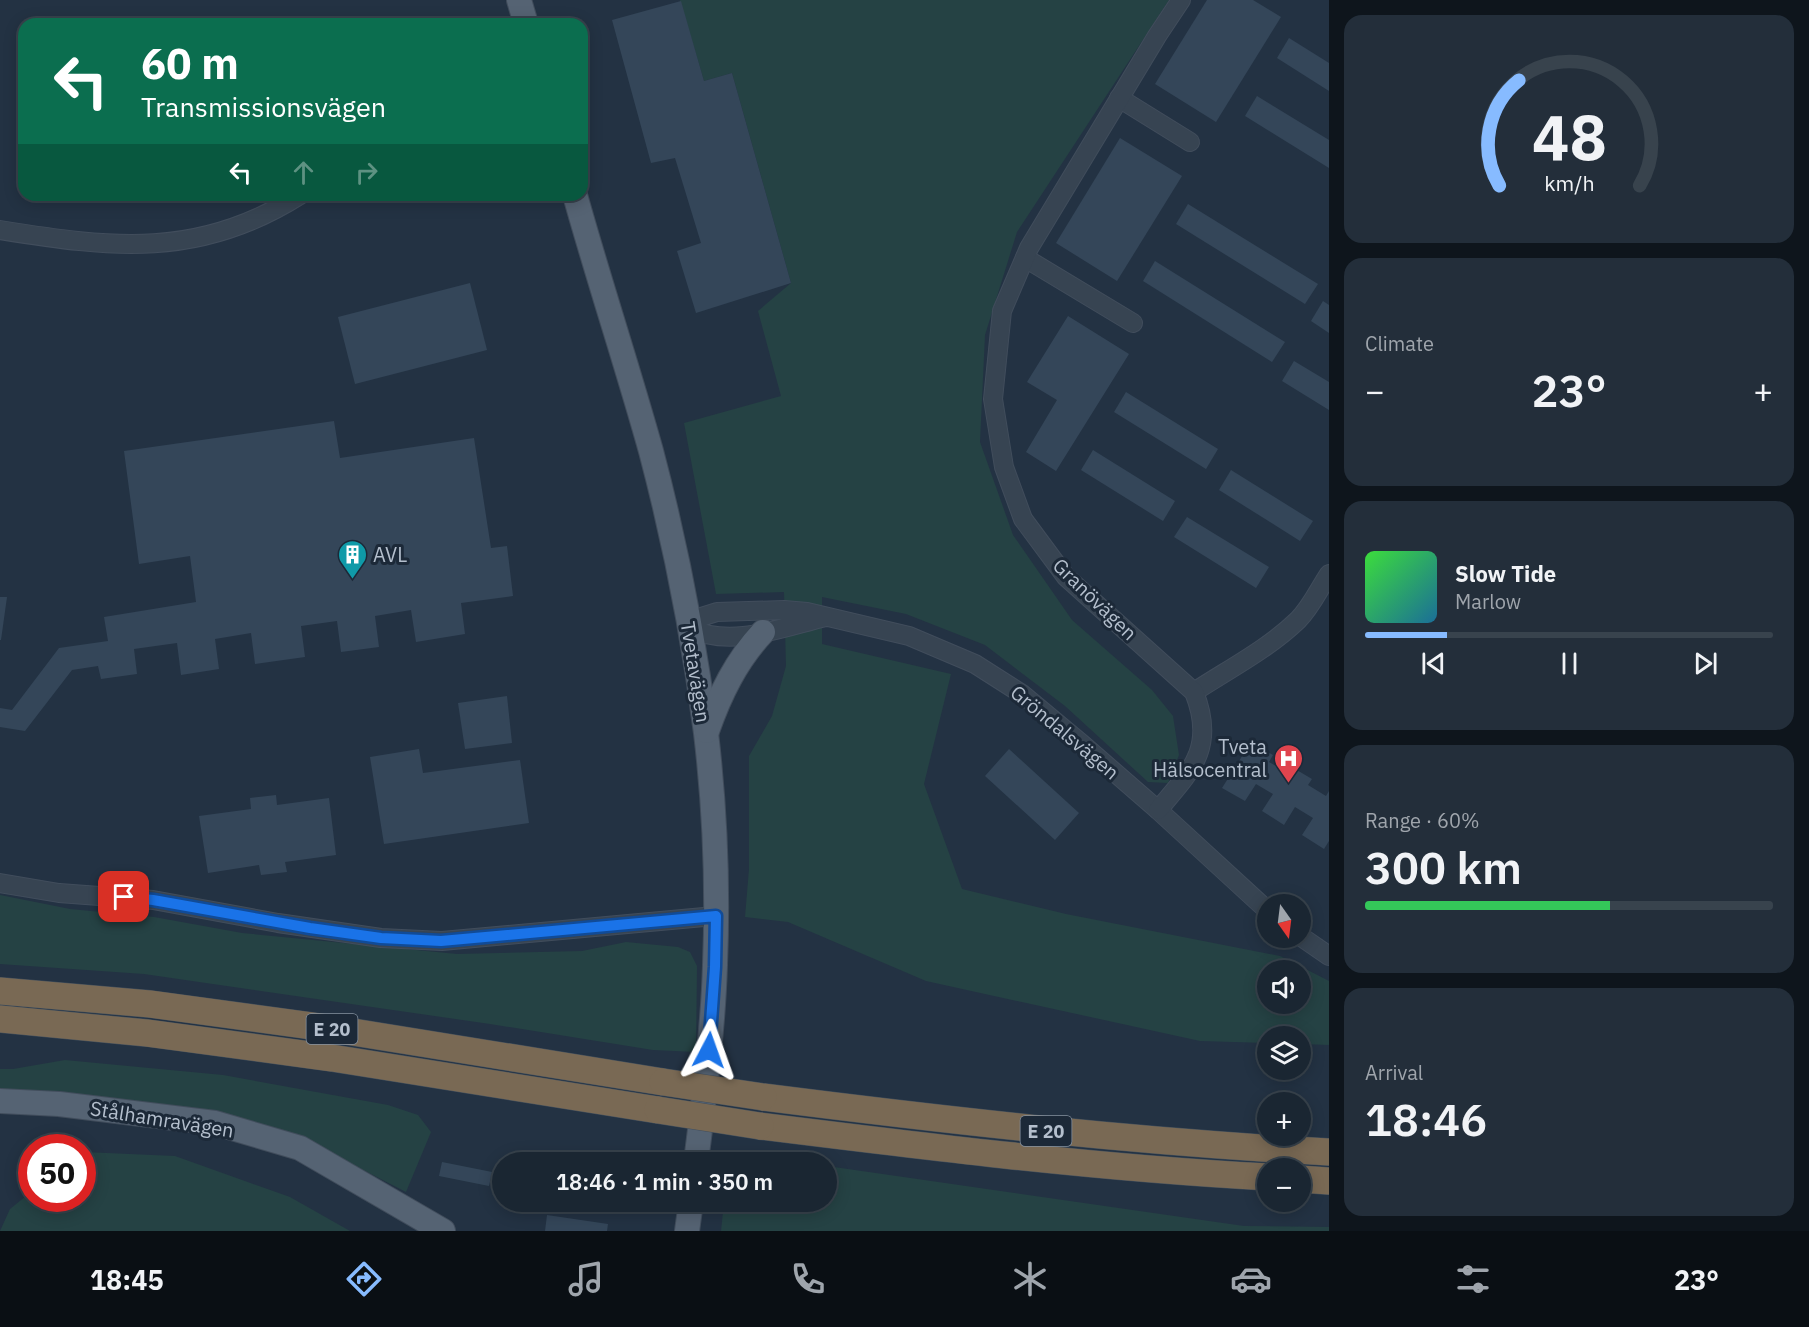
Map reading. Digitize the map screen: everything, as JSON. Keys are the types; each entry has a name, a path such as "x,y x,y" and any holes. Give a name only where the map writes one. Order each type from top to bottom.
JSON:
{"highway":[{"name":"E 20","path":"0,991 150,1004 334,1029 663,1082 936,1119 1071,1134 1329,1152"},
{"name":"E 20","path":"0,1019 147,1033 332,1058 760,1126 932,1148 1097,1165 1257,1177"},
{"path":"1311,1180 1329,1181"}],"main road":[{"path":"519,0 524,18"},
{"name":"Tvetavägen","path":"576,201 650,450 680,575 706,733 713,831 715,967 709,1050 697,1152"},
{"path":"706,733 718,701 735,668 763,632"},
{"name":"Stålhamravägen","path":"0,1101 59,1104 215,1123 300,1148 443,1231"},
{"path":"687,1231 690,1212"}],"street":[{"name":"Granövägen","path":"1182,0 1119,98 1024,258 1002,311 993,399 1004,466 1023,519 1066,577 1194,692"},
{"path":"1119,98 1190,142"},
{"path":"0,230 97,244 157,245 187,241 242,224 289,201"},
{"path":"1024,258 1133,323"},
{"path":"1158,810 1187,776 1198,756 1203,739 1200,706 1194,692 1269,644 1298,620 1329,573"},
{"name":"Gröndalsvägen","path":"826,617 763,632 719,638 703,635 688,628 701,617 717,612 784,610 807,612 909,636 984,669 1022,694 1158,810 1257,901"},
{"path":"0,883 58,892 153,900 278,923 371,936 441,941 716,916"},
{"path":"1311,944 1329,956"}],"green space":[{"path":"680,0 1169,0 1017,232 985,335 980,442 1013,535 1072,620 1152,690 1173,716 1179,755 1168,783 1148,782 1065,706 985,645 906,614 822,597 822,644 951,674 924,784 962,889 1066,914 1280,956 1288,960 1257,960 1257,1014 1311,1014 1311,972 1329,981 1329,1045 1311,1044 1311,1026 1257,1026 1257,1043 1200,1041 926,981 788,922 745,917 749,869 749,756 772,716 786,666 784,592 716,594 684,423 781,396 758,311 791,283 732,73 704,81"},
{"path":"0,895 70,909 154,917 242,933 457,954 582,951 626,942 678,947 690,952 697,966 696,1052 653,1050 144,974 0,964"},
{"path":"65,1060 223,1075 388,1105 418,1115 431,1132 406,1192 301,1138 0,1090 0,1069"},
{"path":"96,1153 175,1156 290,1197 350,1231 0,1231 10,1209 18,1203 18,1212 96,1212"},
{"path":"837,1167 1244,1226 1329,1227 1329,1231 721,1231 723,1212 837,1212"}],"building":[{"path":"1207,0 1253,0 1281,17 1216,122 1155,84"},
{"path":"681,1 704,81 732,73 791,283 696,313 677,251 701,243 675,158 651,163 612,20"},
{"path":"1289,38 1329,63 1329,91 1277,58"},
{"path":"1257,96 1329,140 1329,168 1245,116"},
{"path":"1120,138 1182,176 1117,281 1056,243"},
{"path":"1188,204 1318,284 1305,304 1176,224"},
{"path":"1155,261 1285,342 1272,362 1143,281"},
{"path":"470,283 487,350 355,384 338,317"},
{"path":"1323,301 1329,305 1329,333 1311,321"},
{"path":"1068,316 1129,354 1056,471 1026,452 1057,400 1027,382"},
{"path":"1294,361 1329,382 1329,410 1282,381"},
{"path":"1126,392 1218,449 1206,469 1114,412"},
{"name":"AVL","path":"334,421 340,458 474,438 491,548 507,546 513,596 461,603 465,634 416,642 411,610 375,616 379,647 341,652 337,621 301,626 305,657 255,664 251,633 215,639 219,669 181,675 177,643 134,649 137,674 101,679 98,666 72,670 25,731 0,727 0,708 12,710 59,648 108,641 104,617 196,602 190,556 139,564 124,451"},
{"path":"1093,450 1175,501 1163,521 1081,470"},
{"path":"1231,470 1313,521 1300,541 1219,490"},
{"path":"1187,517 1269,567 1256,588 1174,537"},
{"path":"0,597 7,597 1,640 0,640"},
{"path":"507,696 512,743 465,749 458,703"},
{"path":"1251,742 1273,755 1269,762 1286,772 1290,766 1312,779 1308,785 1326,796 1329,791 1329,841 1324,849 1302,835 1313,818 1295,807 1284,825 1262,811 1273,794 1256,784 1245,801 1222,788"},
{"path":"419,749 423,773 520,760 529,823 384,844 370,757"},
{"path":"1009,749 1079,813 1055,840 985,776"},
{"path":"276,795 277,805 329,798 336,855 285,862 287,872 261,875 259,865 208,873 199,816 251,809 250,798"},
{"path":"442,1162 492,1172 489,1186 439,1176"},
{"path":"547,1215 608,1224 607,1231 545,1231"}],"place":[{"name":"AVL","path":"352,580"},
{"name":"Tveta Hälsocentral","path":"1288,784"}],"route":[{"path":"124,897 381,938 441,941 716,916 709,1050"}]}
